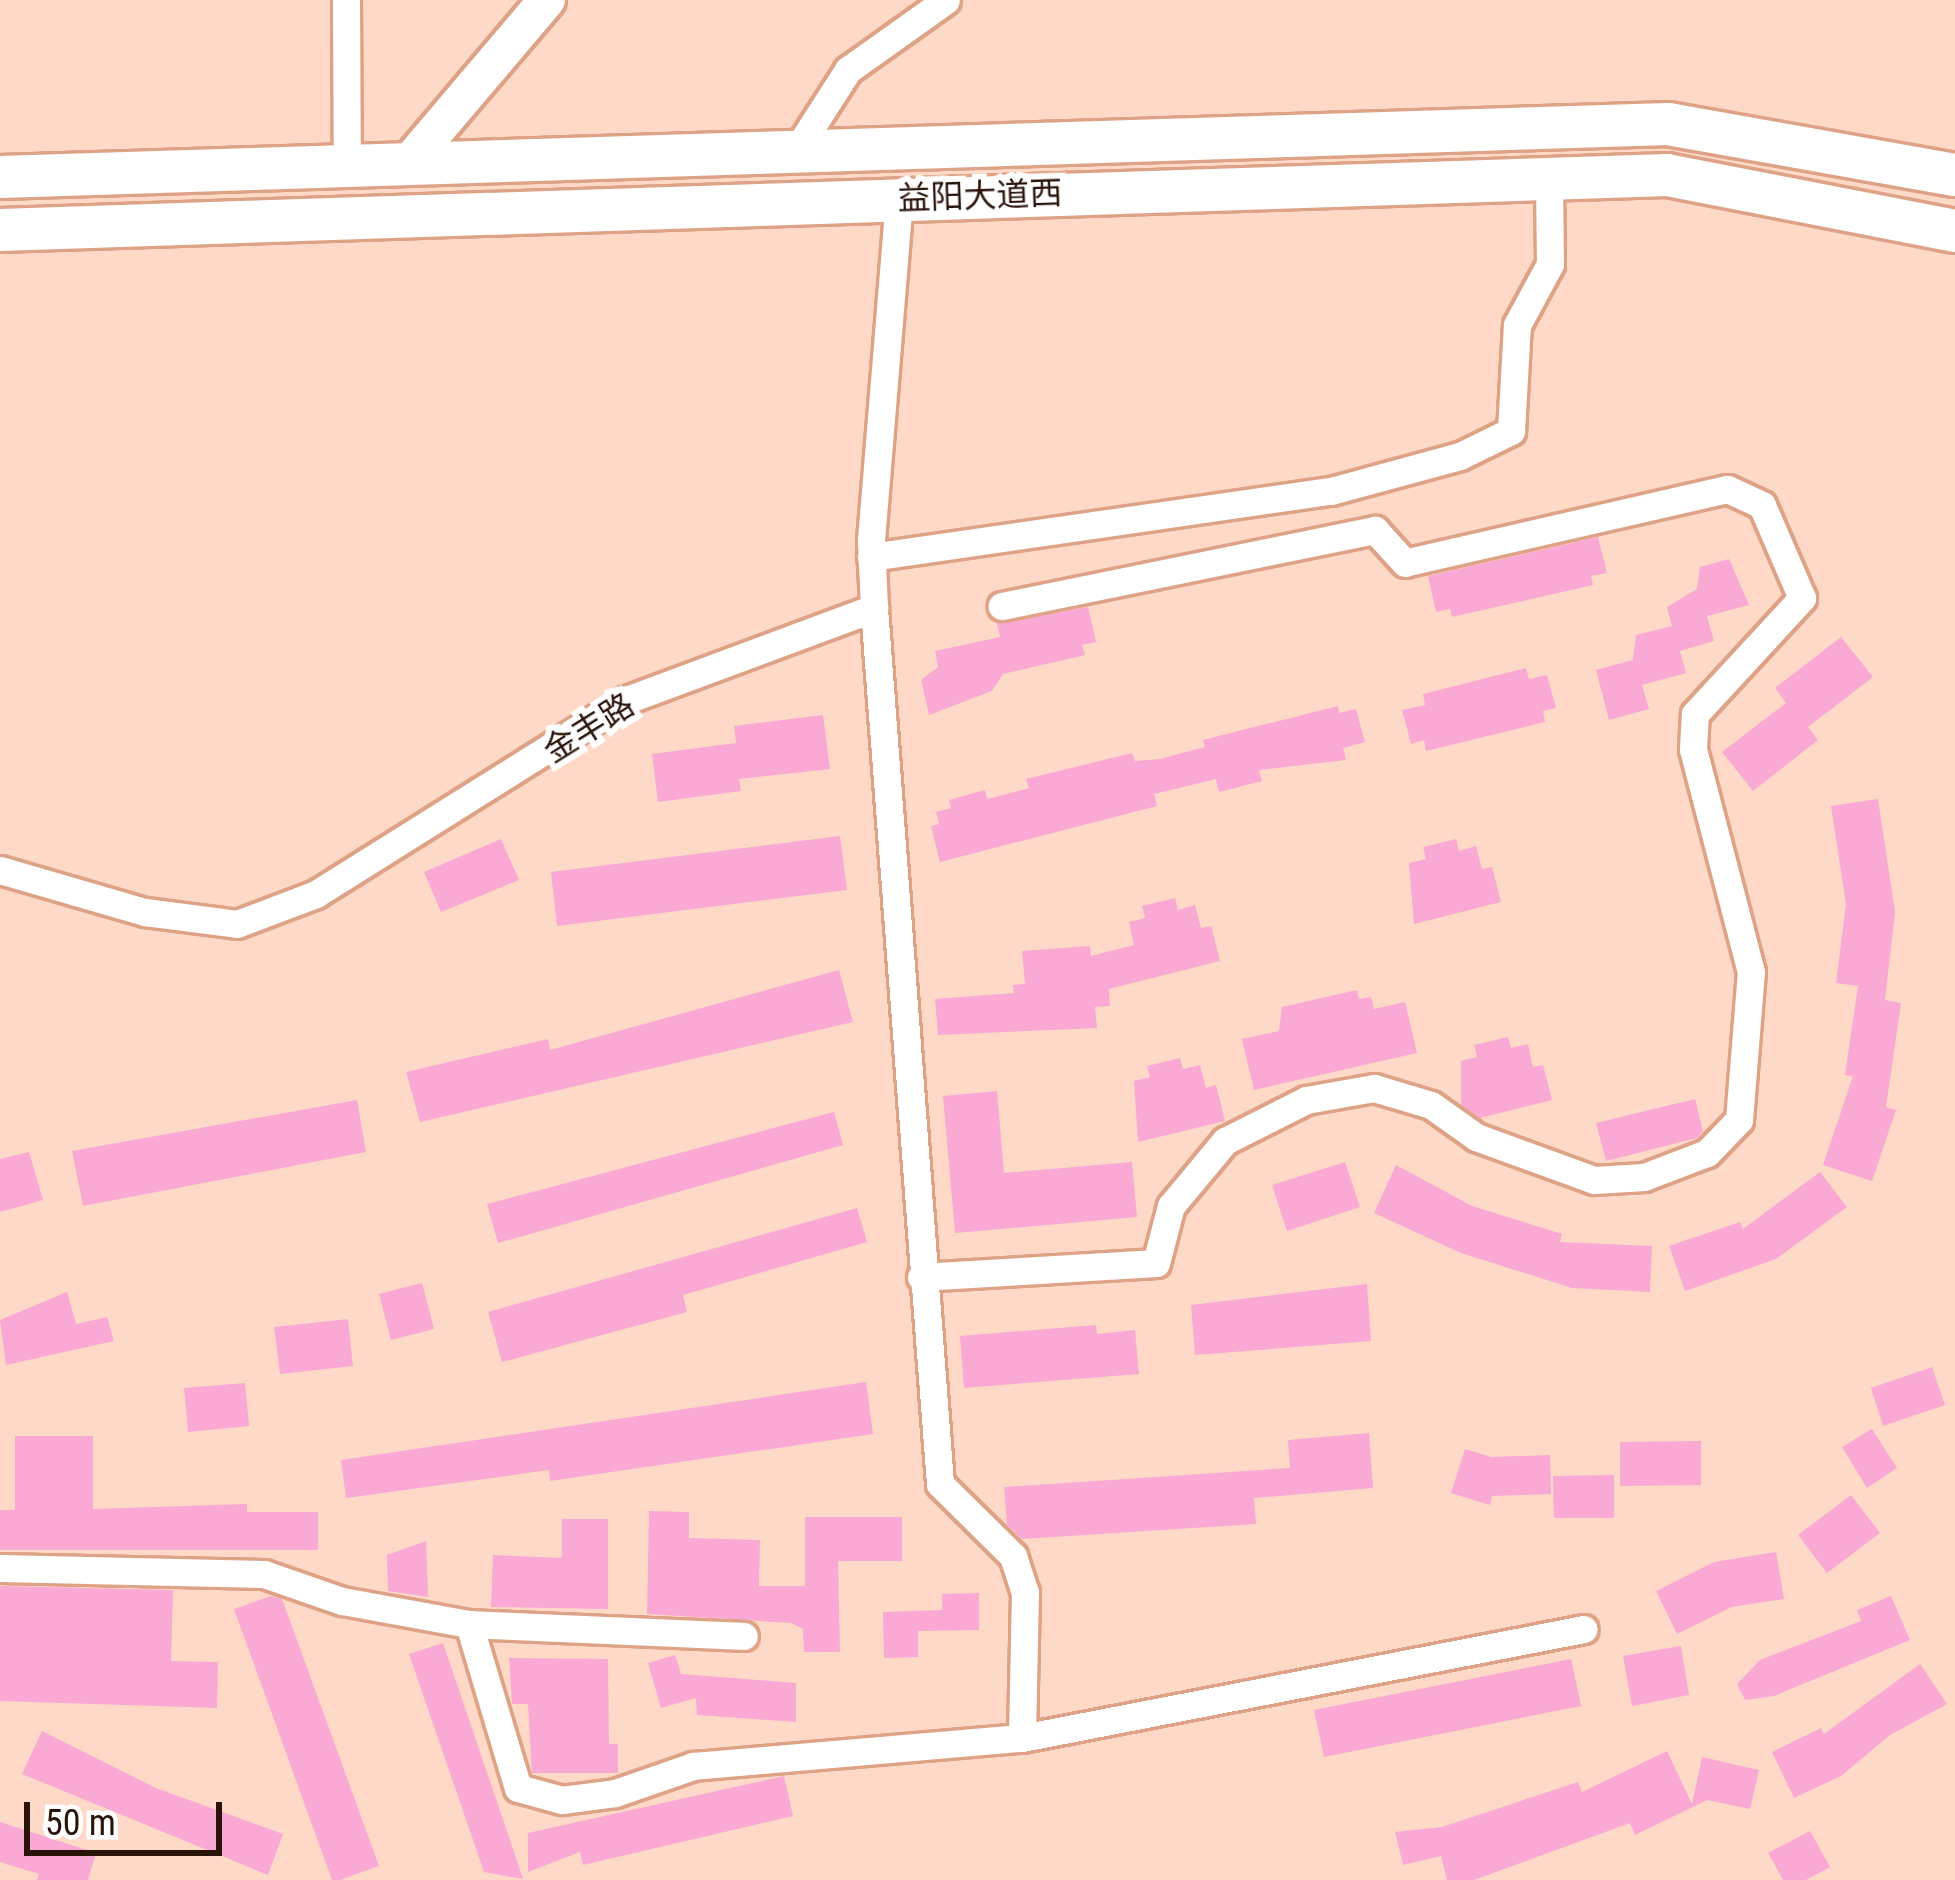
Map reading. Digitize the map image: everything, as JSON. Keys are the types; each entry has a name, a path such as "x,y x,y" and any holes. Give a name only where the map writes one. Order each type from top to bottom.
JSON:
{"main road":[{"name":"益阳大道西","path":"0,177 1668,124 1955,175"},
{"name":"益阳大道西","path":"0,230 1667,175 1955,231"}],"street":[{"path":"346,0 346,168"},
{"path":"406,166 547,0"},
{"path":"794,154 848,70 946,0"},
{"path":"872,556 1330,491 1460,456 1511,431 1517,326 1550,264 1549,178"},
{"path":"899,199 872,556 922,1277 940,1484 1013,1556 1025,1592 1022,1738"},
{"path":"922,1277 1156,1263 1171,1206 1225,1141 1306,1100 1374,1088 1431,1105 1476,1137 1594,1180 1643,1177 1707,1154 1739,1120 1751,972 1694,749 1695,714 1802,598 1762,505 1727,489 1405,563 1375,530 1002,606"},
{"name":"金丰路","path":"0,870 145,912 238,924 316,894 624,701 874,608"},
{"path":"0,1568 264,1574 342,1601 469,1624 744,1636"},
{"path":"469,1624 518,1788 562,1800 614,1793 693,1766 1022,1738 1584,1629"}],"building":[{"path":"1598,537 1607,573 1591,576 1593,585 1452,617 1450,609 1436,612 1428,576"},
{"path":"1729,559 1749,605 1707,616 1714,641 1680,651 1686,673 1642,685 1649,709 1609,720 1596,670 1633,660 1636,635 1672,626 1667,607 1697,589 1700,567"},
{"path":"1088,607 1096,642 1082,645 1085,655 1003,674 992,691 929,715 921,680 938,667 935,651 1000,637 997,623"},
{"path":"1841,637 1873,677 1808,727 1818,740 1753,791 1722,752 1786,703 1775,688"},
{"path":"1526,668 1529,679 1547,675 1556,708 1543,711 1545,722 1426,751 1424,740 1411,744 1402,710 1425,705 1423,694"},
{"path":"1338,706 1339,713 1356,709 1365,742 1343,748 1346,760 1259,770 1262,781 1219,792 1216,779 1154,794 1157,806 940,862 931,826 939,824 936,812 951,808 949,800 985,790 987,799 1029,788 1026,779 1132,753 1135,761 1160,759 1205,747 1203,740"},
{"path":"823,715 830,769 739,779 741,791 658,802 652,754 736,743 734,726"},
{"path":"1878,799 1895,912 1885,1000 1901,1003 1886,1107 1896,1110 1872,1181 1823,1165 1853,1076 1845,1075 1858,986 1836,983 1846,904 1831,806"},
{"path":"840,836 847,890 557,926 551,872"},
{"path":"501,839 519,880 441,912 424,872"},
{"path":"1456,839 1459,851 1476,846 1482,869 1492,867 1501,902 1414,924 1409,863 1426,859 1423,847"},
{"path":"1175,898 1178,910 1195,905 1201,928 1211,926 1220,961 1109,989 1110,1006 1095,1007 1097,1028 938,1035 935,999 1014,993 1013,985 1025,984 1022,951 1090,946 1091,956 1134,945 1129,922 1145,918 1142,906"},
{"path":"839,970 853,1022 420,1122 406,1072 548,1039 550,1050"},
{"path":"1357,990 1359,999 1371,997 1374,1009 1405,1002 1417,1053 1254,1090 1242,1039 1279,1031 1282,1007"},
{"path":"1508,1037 1511,1048 1528,1044 1533,1067 1543,1065 1552,1100 1480,1118 1461,1105 1461,1061 1477,1057 1474,1045"},
{"path":"1180,1058 1183,1069 1200,1065 1206,1088 1216,1085 1225,1121 1138,1142 1134,1081 1150,1077 1147,1066"},
{"path":"997,1091 1004,1173 1132,1162 1137,1217 955,1233 943,1096"},
{"path":"1695,1099 1703,1131 1697,1138 1606,1161 1596,1123"},
{"path":"357,1100 366,1152 83,1206 72,1151"},
{"path":"834,1112 843,1145 498,1243 487,1204"},
{"path":"29,1152 43,1200 0,1212 0,1159"},
{"path":"1345,1162 1360,1207 1287,1231 1272,1185"},
{"path":"1396,1165 1472,1206 1562,1234 1560,1242 1652,1246 1650,1292 1572,1288 1461,1253 1374,1213"},
{"path":"1820,1172 1847,1207 1776,1259 1685,1291 1669,1246 1740,1222 1743,1229"},
{"path":"857,1208 867,1242 683,1295 687,1312 502,1362 488,1312"},
{"path":"422,1283 434,1329 391,1340 379,1294"},
{"path":"1367,1284 1371,1341 1195,1355 1191,1305"},
{"path":"67,1292 76,1324 107,1317 114,1341 6,1365 0,1320"},
{"path":"348,1319 353,1366 280,1374 274,1327"},
{"path":"1096,1325 1097,1334 1135,1330 1139,1374 964,1388 960,1336"},
{"path":"1932,1367 1945,1405 1883,1426 1871,1388"},
{"path":"866,1382 873,1434 550,1481 549,1470 346,1498 341,1460"},
{"path":"245,1383 249,1426 188,1432 184,1388"},
{"path":"1872,1429 1897,1468 1867,1488 1842,1447"},
{"path":"1369,1433 1373,1488 1254,1498 1256,1524 1022,1539 1007,1525 1004,1487 1290,1468 1288,1440"},
{"path":"15,1436 93,1436 93,1509 247,1504 247,1512 318,1512 318,1550 0,1550 0,1510 15,1510"},
{"path":"1701,1441 1701,1485 1620,1486 1620,1442"},
{"path":"1465,1449 1491,1457 1550,1455 1551,1494 1492,1496 1490,1505 1451,1493"},
{"path":"1614,1475 1614,1518 1554,1518 1553,1476"},
{"path":"1851,1495 1880,1533 1827,1573 1798,1535"},
{"path":"649,1511 689,1512 689,1538 760,1540 759,1586 805,1586 805,1517 902,1517 902,1561 838,1561 840,1652 804,1652 803,1629 791,1623 647,1614"},
{"path":"562,1519 608,1519 608,1609 491,1607 493,1555 562,1558"},
{"path":"426,1541 428,1597 388,1591 387,1555"},
{"path":"1776,1552 1784,1599 1732,1607 1677,1634 1656,1591 1714,1562"},
{"path":"0,1586 173,1590 171,1661 218,1662 217,1708 0,1701"},
{"path":"979,1593 979,1630 918,1631 918,1657 884,1658 883,1612 942,1610 942,1594"},
{"path":"271,1596 282,1599 379,1866 340,1880 332,1880 234,1609"},
{"path":"1891,1596 1910,1640 1774,1696 1745,1700 1737,1684 1760,1660 1861,1621 1857,1610"},
{"path":"443,1643 523,1879 484,1872 409,1654"},
{"path":"1681,1646 1689,1695 1632,1706 1623,1656"},
{"path":"675,1655 681,1674 796,1683 796,1722 697,1715 696,1698 661,1708 648,1663"},
{"path":"509,1658 608,1659 609,1744 618,1744 618,1773 532,1773 528,1704 512,1704"},
{"path":"1571,1659 1581,1706 1324,1757 1314,1710"},
{"path":"1920,1664 1947,1704 1890,1735 1841,1776 1794,1798 1772,1752 1821,1728 1824,1734"},
{"path":"42,1731 156,1788 283,1834 268,1875 22,1774"},
{"path":"1667,1751 1692,1804 1702,1757 1759,1770 1750,1809 1707,1800 1635,1835 1630,1823 1474,1880 1447,1880 1441,1856 1403,1865 1395,1832 1442,1827 1578,1782 1582,1792"},
{"path":"784,1776 793,1816 583,1865 580,1852 528,1872 528,1833"},
{"path":"0,1822 96,1853 88,1880 37,1880 39,1874 0,1862"},
{"path":"1810,1831 1830,1867 1806,1880 1783,1880 1768,1853"}]}
